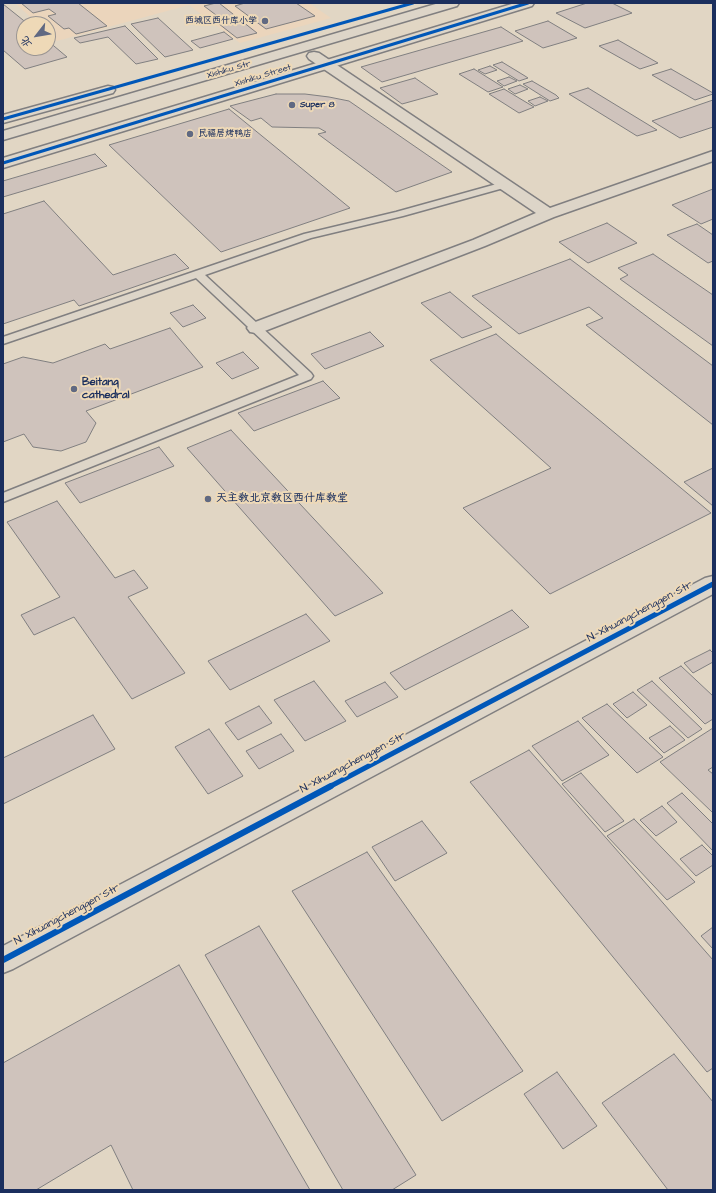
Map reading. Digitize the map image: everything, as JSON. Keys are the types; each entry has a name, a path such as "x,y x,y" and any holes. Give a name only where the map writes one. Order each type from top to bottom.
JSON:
{"street":[{"path":"3,119 413,3"},
{"name":"Xishiku Str","path":"3,136 453,3"},
{"name":"Xishiku Street","path":"3,148 492,3"},
{"name":"Xishiku Street","path":"3,163 528,3"},
{"path":"314,56 548,214"},
{"path":"256,328 479,243 548,214 713,156"},
{"name":"N. Xihuangchenggen Str","path":"3,960 713,584"}],"lane":[{"path":"3,341 308,236 399,214 504,185"},
{"path":"3,498 307,376 197,273"}],"shaded area":[{"name":"西城区西什库小学","path":"15,3 309,3 331,18 240,43 189,5 57,41 56,16 29,16"}],"building":[{"path":"21,3 78,3 107,26 76,34 69,28 64,29 56,22 56,16 48,16 56,14 49,9 33,13"},
{"path":"219,3 257,33 237,38 214,20 220,18 204,6"},
{"path":"245,3 296,3 315,16 266,29 235,6"},
{"path":"587,3 612,3 632,13 585,28 556,13"},
{"path":"3,4 18,16 16,16 16,56 56,56 56,48 67,57 25,69 3,50"},
{"path":"158,18 193,50 165,57 131,24"},
{"path":"548,21 577,38 543,48 515,31"},
{"path":"125,26 158,59 136,64 108,37 80,43 74,38"},
{"path":"501,27 523,41 382,82 361,67"},
{"path":"224,32 233,39 200,48 191,41"},
{"path":"618,40 658,63 640,69 599,46"},
{"path":"502,62 528,78 519,81 493,65"},
{"path":"490,66 497,70 485,74 478,70"},
{"path":"474,69 503,87 488,92 459,74"},
{"path":"671,69 713,94 695,100 652,75"},
{"path":"509,77 517,81 504,86 497,81"},
{"path":"415,78 438,94 402,104 380,88"},
{"path":"532,81 559,98 550,101 523,84"},
{"path":"520,85 528,89 515,94 508,89"},
{"path":"588,88 657,130 637,136 569,94"},
{"path":"504,89 534,107 519,113 489,94"},
{"path":"276,94 305,94 349,101 452,172 396,192 318,134 326,132 319,128 272,127 261,118 251,121 230,106"},
{"path":"540,97 548,101 535,106 528,101"},
{"path":"713,100 713,127 680,138 652,121"},
{"path":"229,109 350,208 221,252 109,145"},
{"path":"95,154 107,166 3,197 3,181"},
{"path":"713,189 713,219 701,224 672,205"},
{"path":"44,201 113,275 175,254 189,268 79,306 74,300 3,324 3,214"},
{"path":"607,223 637,243 588,263 559,242"},
{"path":"697,224 713,235 713,261 708,263 667,235"},
{"path":"653,254 713,295 713,346 620,279 628,275 618,268"},
{"path":"570,259 713,366 713,425 586,325 603,318 589,307 519,334 472,296"},
{"path":"450,292 492,327 462,338 421,303"},
{"path":"193,305 206,318 183,327 170,313"},
{"name":"Beitang cathedral","path":"170,328 203,367 86,411 96,423 86,442 61,451 33,447 24,434 3,442 3,364 23,357 53,363 105,344 110,349"},
{"path":"370,332 384,346 325,369 311,354"},
{"path":"496,334 711,513 550,594 463,508 551,468 430,360"},
{"path":"243,352 259,368 232,379 216,363"},
{"path":"323,381 340,398 254,431 238,413"},
{"path":"231,430 383,593 335,616 187,448"},
{"path":"159,447 174,466 80,503 65,483"},
{"path":"713,468 713,506 684,482"},
{"path":"57,501 115,578 134,570 148,588 128,597 185,673 132,699 74,617 34,635 21,615 60,597 7,522"},
{"path":"512,610 529,627 405,690 390,673"},
{"path":"306,614 330,641 230,690 208,661"},
{"path":"710,650 713,653 713,662 693,673 684,663"},
{"path":"681,666 713,696 713,719 705,724 659,678"},
{"path":"314,681 346,721 305,741 274,700"},
{"path":"652,681 702,729 688,738 637,690"},
{"path":"385,682 398,697 357,717 345,701"},
{"path":"633,692 647,705 627,718 613,704"},
{"path":"607,704 663,757 637,773 582,718"},
{"path":"259,706 272,723 238,740 225,723"},
{"path":"93,715 115,749 3,804 3,758"},
{"path":"578,721 609,755 562,781 532,746"},
{"path":"670,726 685,740 664,753 649,738"},
{"path":"713,728 713,767 708,770 713,774 713,813 660,762"},
{"path":"209,729 243,776 208,794 175,747"},
{"path":"281,734 294,751 259,769 246,751"},
{"path":"529,750 713,960 713,1068 707,1072 470,782"},
{"path":"581,773 624,821 605,832 562,784"},
{"path":"682,793 713,824 713,851 667,803"},
{"path":"662,806 677,822 656,836 640,820"},
{"path":"634,819 695,882 667,900 607,836"},
{"path":"422,821 447,853 395,881 372,847"},
{"path":"702,845 713,856 713,865 696,876 680,859"},
{"path":"367,852 523,1071 442,1121 292,891"},
{"path":"259,926 416,1175 392,1190 343,1190 205,955"},
{"path":"713,927 713,949 701,936"},
{"path":"179,965 310,1190 133,1190 111,1145 36,1190 3,1190 3,1063"},
{"path":"674,1054 713,1102 713,1190 668,1190 602,1103"},
{"path":"557,1072 597,1126 563,1149 524,1094"}],"cycle path":[{"path":"3,119 413,3"},
{"path":"3,163 528,3"},
{"path":"3,960 713,584"}],"place":[{"name":"西城区西什库小学","path":"265,21"},
{"name":"Super 8","path":"292,105"},
{"name":"民福居烤鸭店","path":"190,134"},
{"name":"Beitang cathedral","path":"74,389"},
{"name":"天主教北京教区西什库教堂","path":"208,499"}]}
